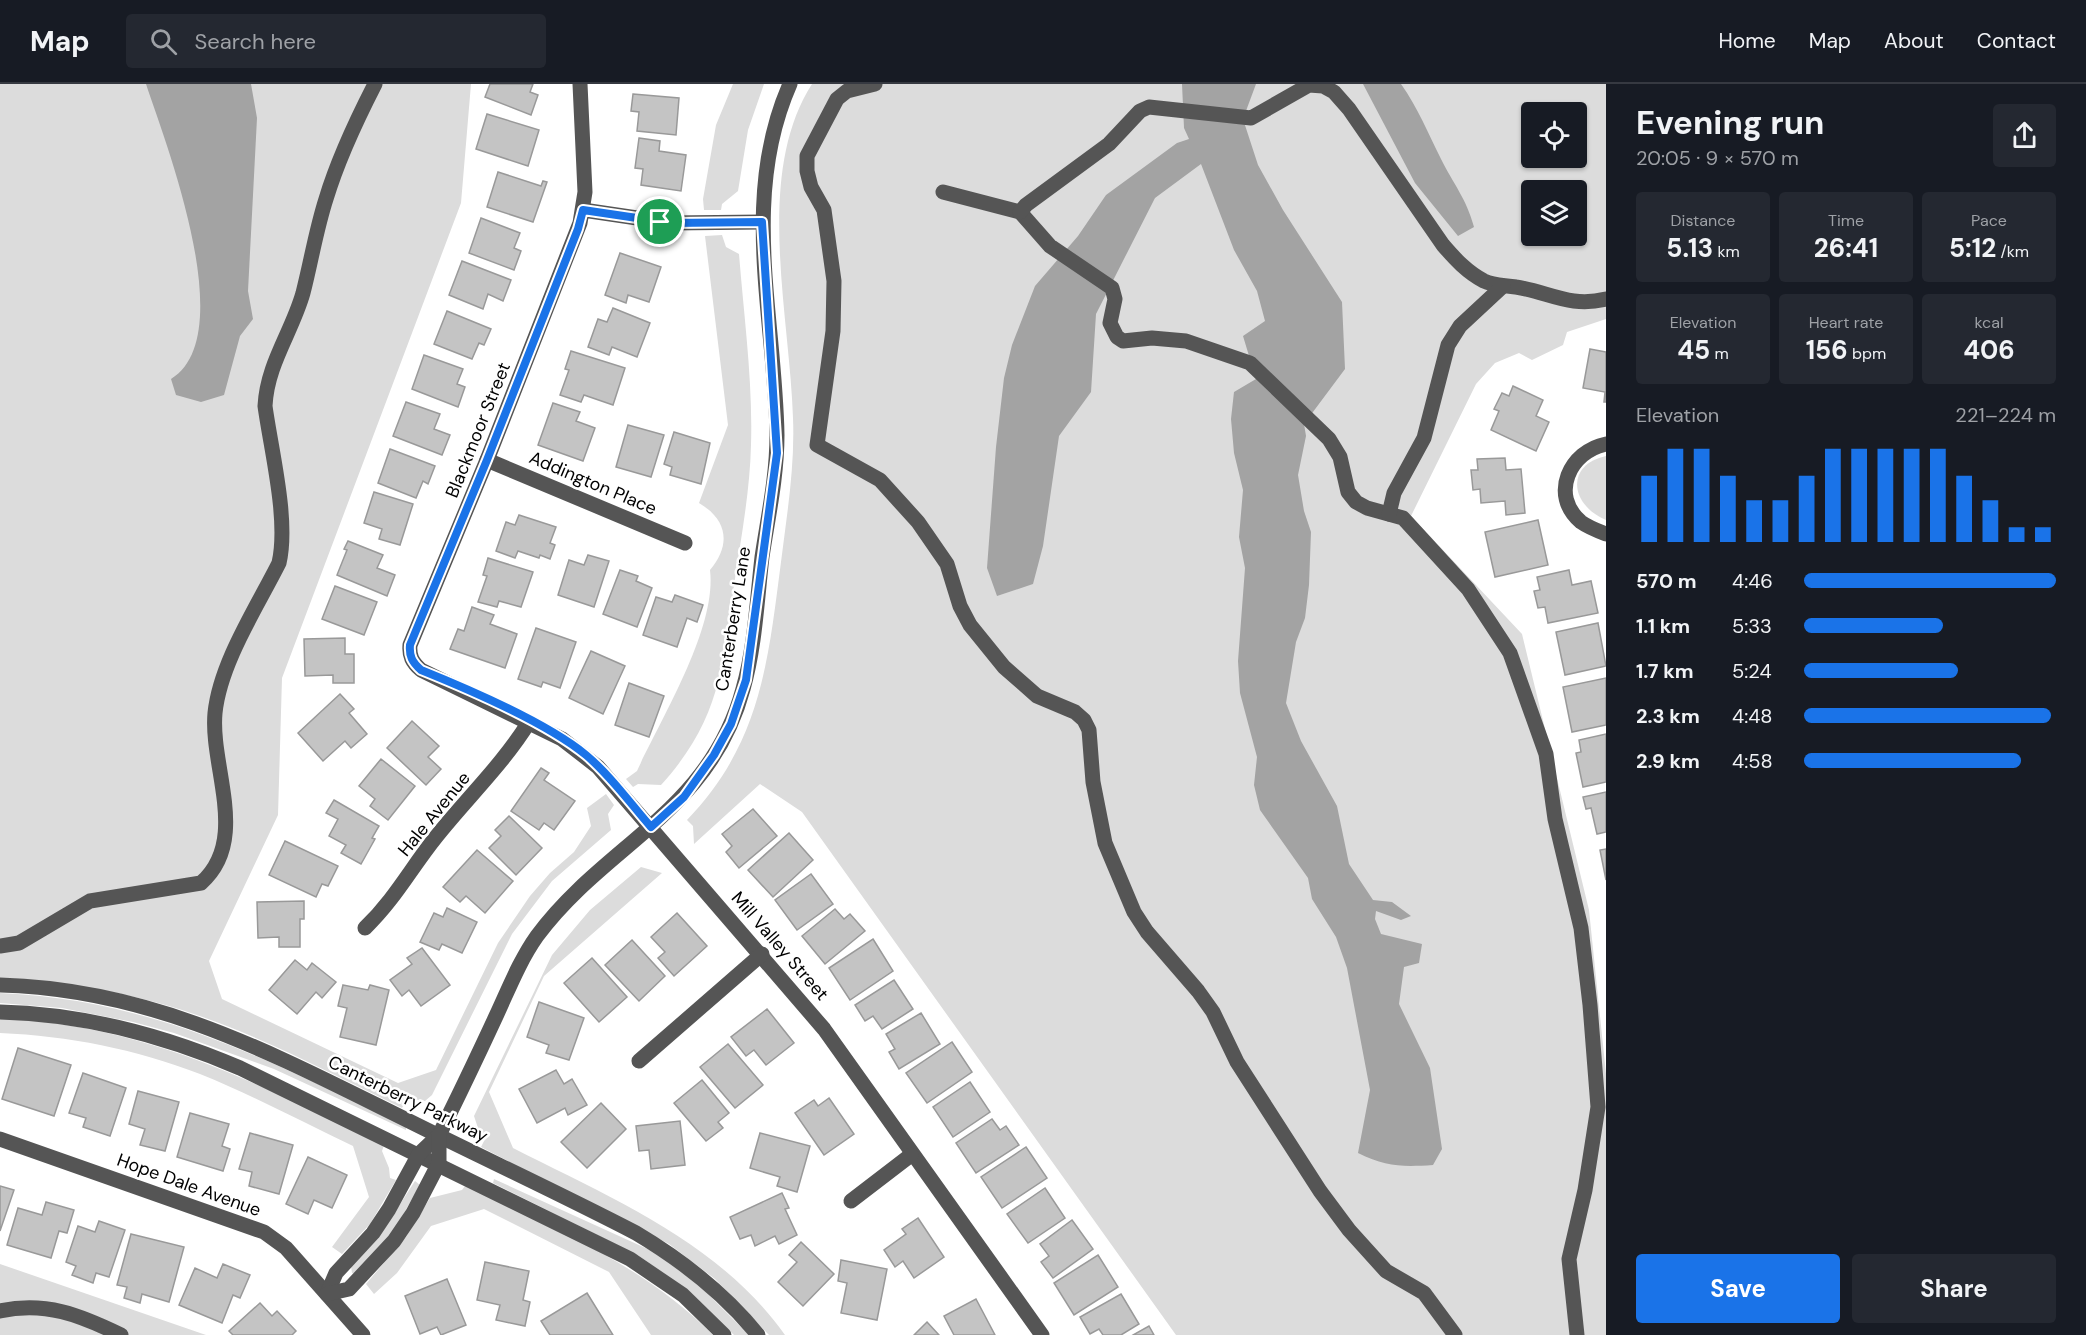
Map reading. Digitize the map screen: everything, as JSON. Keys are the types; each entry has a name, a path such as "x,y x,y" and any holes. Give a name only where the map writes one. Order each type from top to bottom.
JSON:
{"street":[{"path":"0,946 19,943 90,901 201,883 212,873 222,851 225,814 215,725 218,698 228,666 279,563 282,546 283,522 265,406 266,392 270,372 303,292 327,195 344,149 375,84"},
{"name":"Blackmoor Street","path":"413,663 410,645 487,460 578,229 583,210 580,84"},
{"name":"Canterberry Lane","path":"327,1293 336,1272 373,1233 390,1209 419,1154 439,1135 531,945 556,912 678,803 710,762 731,724 746,680 777,453 762,222 769,148 790,84"},
{"path":"875,84 847,91 837,99 807,156 807,171 811,187 824,210 834,281 833,331 818,445 821,449 880,480 905,506 947,564 960,606 970,625 980,641 1009,673 1037,696 1075,712 1084,720 1089,730 1093,782 1105,843 1134,912 1147,932 1198,991 1237,1062 1320,1191 1349,1230 1386,1271 1424,1293 1455,1335"},
{"path":"1020,212 1026,205 1109,144 1140,111 1149,107 1178,108 1247,118 1260,114 1281,99 1309,85 1323,86 1334,92 1349,109 1423,218 1458,263 1487,282 1533,291 1566,302 1595,302 1606,299"},
{"path":"943,192 1020,212 1061,254 1112,288 1115,299 1110,323 1117,337 1123,341 1152,338 1186,341 1250,363 1335,447 1340,457 1348,492 1356,502 1367,508 1403,518 1467,589 1495,628 1522,683 1546,754 1555,819 1581,928 1597,1080 1596,1130 1569,1259 1577,1335"},
{"path":"583,210 671,223 762,222"},
{"path":"1389,514 1394,493 1425,438 1448,345 1460,326 1503,286"},
{"path":"1606,444 1581,454 1569,471 1565,487 1569,505 1577,518 1606,534"},
{"name":"Addington Place","path":"487,460 685,543"},
{"name":"Mill Valley Street","path":"413,663 421,670 530,722 588,756 762,954 824,1029 1042,1335"},
{"name":"Hale Avenue","path":"365,928 395,897 428,846 503,761 530,722"},
{"path":"639,1061 762,954"},
{"name":"Canterberry Parkway","path":"0,986 52,989 100,997 201,1024 250,1044 605,1217 661,1248 710,1284 758,1335"},
{"path":"0,1012 78,1019 174,1042 240,1068 439,1163 640,1265 682,1295 724,1335"},
{"name":"Canterberry Lane","path":"327,1293 349,1289 381,1258 413,1213 439,1163 439,1135"},
{"name":"Hope Dale Avenue","path":"0,1139 256,1228 286,1248 363,1335"},
{"path":"851,1201 912,1155"},
{"path":"0,1311 24,1306 47,1307 80,1317 121,1335"}],"shaded area":[{"path":"0,84 471,84 461,203 282,678 278,815 209,961 222,999 398,1083 436,1070 498,943 530,896 550,873 574,852 591,826 587,808 606,794 614,805 608,814 611,830 552,881 512,934 432,1095 425,1101 407,1098 402,1108 266,1042 193,1013 166,1005 84,987 0,978"},
{"path":"146,84 251,84 257,118 248,291 253,319 240,336 224,395 201,402 176,395 171,379 191,356 199,323 199,283 192,238 181,192"},
{"path":"733,84 764,84 748,130 738,191 722,204 721,210 704,210 703,199 716,125"},
{"path":"812,84 1606,84 1606,319 1567,332 1563,345 1532,360 1519,353 1495,363 1476,384 1411,516 1522,634 1589,910 1606,1074 1606,1335 1176,1335 802,812 760,784 694,844 693,826 687,820 712,791 746,731 765,667 776,599 793,454 791,378 780,246 780,202 784,160 794,120"},
{"path":"1182,84 1256,84 1243,119 1258,165 1283,210 1342,302 1345,369 1304,424 1306,436 1298,475 1304,511 1311,532 1309,585 1305,618 1296,642 1286,703 1301,741 1337,806 1349,864 1373,900 1392,902 1411,916 1401,920 1376,911 1375,919 1381,934 1422,944 1419,963 1404,967 1399,1004 1430,1068 1442,1149 1433,1165 1395,1165 1358,1153 1370,1090 1347,968 1336,937 1312,899 1308,878 1260,810 1254,785 1257,757 1240,693 1238,661 1245,568 1239,537 1243,490 1234,453 1231,419 1234,392 1256,379 1243,336 1265,321 1257,291 1234,250 1201,164 1155,198 1096,314 1091,392 1059,436 1043,546 1033,584 997,596 987,568 996,447 1004,378 1012,345 1035,286 1078,236 1106,195 1177,143 1189,139 1184,128"},
{"path":"1363,84 1401,84 1418,111 1463,200 1474,227 1458,236 1415,183"},
{"path":"722,235 726,247 739,254 751,421 747,497 722,667 707,715 681,761 661,785 638,784 633,787 626,779 637,771 697,645 710,593 710,570 717,561 723,542 721,525 709,510 699,503 728,425 705,236"},
{"path":"1606,456 1606,520 1585,505 1579,496 1577,486 1578,476 1584,468 1593,461"},
{"path":"641,867 662,873 544,976 489,1092 513,1148 625,1205 696,1248 758,1302 785,1335 769,1335 715,1279 669,1244 481,1147 486,1137 480,1134 474,1116 552,955 590,910"},
{"path":"0,993 57,998 161,1021 258,1057 406,1126 406,1130 274,1069 174,1033 133,1022 62,1008 0,1003"},
{"path":"0,1018 54,1023 105,1032 153,1045 245,1079 384,1145 382,1151 389,1168 390,1178 396,1180 370,1224 342,1254 332,1247 369,1197 353,1146 258,1100 176,1065 102,1045 51,1037 0,1033"},
{"path":"494,1179 652,1251 693,1279 749,1335 734,1335 682,1286 639,1256 493,1183"},
{"path":"415,1181 420,1185 393,1232 355,1274 352,1273 351,1266 386,1226"},
{"path":"465,1186 564,1233 627,1268 658,1288 713,1335 651,1335 609,1272 484,1209 431,1226 397,1273 374,1294 366,1284 406,1237 430,1198 462,1190"},
{"path":"0,1264 206,1335 0,1335"}],"building":[{"path":"490,84 533,84 530,92 538,95 531,115 485,97"},
{"path":"633,94 679,98 676,135 637,131 639,112 631,111"},
{"path":"487,114 539,130 528,166 476,149"},
{"path":"639,138 660,141 659,151 686,155 681,191 641,185 643,169 635,168"},
{"path":"498,172 541,186 543,181 547,182 533,222 487,207"},
{"path":"481,218 520,233 514,248 521,251 514,270 469,253"},
{"path":"620,253 661,267 649,302 628,295 626,303 605,295"},
{"path":"462,261 511,280 503,301 488,294 483,309 449,295"},
{"path":"613,308 650,323 637,357 612,347 609,355 588,347 598,319 607,322"},
{"path":"447,311 491,329 484,345 479,343 472,359 434,344"},
{"path":"1590,349 1606,352 1606,402 1604,402 1605,392 1583,388"},
{"path":"571,351 625,368 613,405 584,395 581,402 560,395 569,370 565,369"},
{"path":"424,355 463,369 457,384 465,387 458,407 412,389"},
{"path":"1513,386 1543,400 1536,416 1549,422 1536,451 1491,430 1499,411 1494,409 1502,393 1509,396"},
{"path":"406,402 440,414 434,429 450,435 442,455 393,436"},
{"path":"553,403 580,412 576,421 595,428 583,461 538,445"},
{"path":"628,425 664,435 651,477 616,467"},
{"path":"674,432 710,443 701,484 670,475 672,467 664,464"},
{"path":"390,449 435,466 428,484 423,481 416,498 378,483"},
{"path":"1505,458 1506,470 1521,469 1525,513 1506,515 1505,501 1481,503 1480,489 1473,490 1471,470 1478,470 1477,459"},
{"path":"374,492 413,504 400,545 379,539 382,529 364,523"},
{"path":"519,515 556,527 550,543 555,545 550,559 518,551 515,558 496,551 506,522 515,525"},
{"path":"1538,520 1548,565 1495,577 1485,532"},
{"path":"348,541 383,555 377,568 395,575 387,596 337,575 347,550 344,549"},
{"path":"588,555 609,561 594,607 558,595 569,560 584,565"},
{"path":"488,558 533,572 521,607 499,601 497,607 478,602 487,576 483,575"},
{"path":"620,570 638,576 636,581 652,588 637,627 603,614"},
{"path":"1569,570 1572,585 1591,581 1598,613 1548,623 1545,607 1538,608 1534,591 1540,590 1537,577"},
{"path":"335,586 377,602 364,635 322,619"},
{"path":"675,595 703,605 697,622 687,618 677,647 643,635 656,597 672,602"},
{"path":"472,607 494,615 490,624 517,634 505,668 450,649 458,629 464,631"},
{"path":"1598,623 1606,666 1565,675 1556,632"},
{"path":"536,628 576,642 560,688 543,682 541,687 518,679"},
{"path":"345,638 345,654 354,654 354,683 333,683 333,675 305,676 304,639"},
{"path":"591,651 625,666 603,714 569,698"},
{"path":"1606,678 1606,725 1572,732 1563,687"},
{"path":"629,683 664,696 649,737 615,725"},
{"path":"340,694 354,709 349,713 367,734 351,748 345,741 323,761 298,733"},
{"path":"412,721 439,746 428,757 441,769 426,785 387,748"},
{"path":"1606,734 1606,782 1583,787 1576,753 1581,752 1579,740"},
{"path":"381,759 415,786 388,820 370,806 375,799 359,786"},
{"path":"541,768 549,773 544,780 575,801 554,830 544,823 539,830 511,811"},
{"path":"1606,792 1606,832 1597,834 1591,808 1586,809 1583,797"},
{"path":"334,800 379,826 372,838 375,839 361,864 341,853 346,845 329,836 338,819 326,813"},
{"path":"753,809 777,836 739,868 726,852 732,846 722,834"},
{"path":"509,816 542,848 516,875 489,848 501,836 495,830"},
{"path":"789,833 813,860 773,897 748,870"},
{"path":"285,841 338,866 328,886 322,884 316,897 269,875"},
{"path":"1606,849 1606,880 1600,850"},
{"path":"477,850 513,881 485,913 466,896 460,902 443,887"},
{"path":"811,874 833,904 797,930 775,900"},
{"path":"304,901 304,919 300,919 300,947 279,947 279,937 258,938 257,902"},
{"path":"447,908 477,922 462,953 442,944 439,950 420,942 434,913 443,917"},
{"path":"835,909 844,919 850,914 865,931 825,964 802,936"},
{"path":"677,913 707,946 674,976 658,958 665,952 651,937"},
{"path":"873,939 893,971 850,1000 829,968"},
{"path":"632,940 665,976 639,1001 605,965"},
{"path":"422,948 450,985 421,1006 409,990 402,996 390,980 412,964 407,958"},
{"path":"592,958 627,997 599,1022 564,983"},
{"path":"295,960 307,970 312,963 336,982 322,998 316,992 297,1014 269,990"},
{"path":"894,980 913,1009 882,1029 873,1016 865,1021 855,1005"},
{"path":"343,985 368,990 370,985 389,990 376,1045 340,1037 347,1008 338,1006"},
{"path":"539,1002 584,1018 569,1060 546,1053 549,1045 527,1037"},
{"path":"767,1009 794,1043 766,1065 754,1050 746,1056 731,1037"},
{"path":"921,1013 940,1044 899,1069 889,1052 895,1049 886,1034"},
{"path":"952,1042 972,1072 927,1103 906,1073"},
{"path":"728,1044 763,1085 735,1108 700,1067"},
{"path":"18,1048 71,1065 54,1116 2,1099"},
{"path":"556,1070 564,1084 572,1079 587,1105 568,1115 565,1108 537,1123 519,1089"},
{"path":"83,1073 126,1088 110,1136 83,1127 86,1118 69,1113"},
{"path":"702,1080 729,1113 718,1122 723,1128 706,1141 674,1103"},
{"path":"970,1082 990,1112 953,1137 933,1107"},
{"path":"138,1091 179,1102 165,1151 140,1145 145,1129 129,1124"},
{"path":"829,1098 854,1134 824,1155 795,1113 814,1100 818,1106"},
{"path":"601,1103 626,1129 587,1168 561,1142"},
{"path":"190,1113 229,1124 222,1146 230,1149 223,1171 177,1157"},
{"path":"992,1119 1000,1130 1006,1126 1019,1145 976,1173 956,1143"},
{"path":"680,1121 685,1165 651,1169 649,1150 639,1151 636,1126"},
{"path":"250,1133 293,1145 279,1194 249,1186 252,1172 239,1169"},
{"path":"760,1133 810,1146 797,1192 777,1186 780,1177 750,1168"},
{"path":"1026,1147 1047,1178 1002,1208 981,1177"},
{"path":"308,1157 347,1175 332,1208 314,1200 308,1214 286,1204"},
{"path":"0,1186 14,1190 0,1231"},
{"path":"1045,1188 1065,1218 1028,1243 1007,1214"},
{"path":"782,1193 789,1208 785,1209 797,1235 779,1244 775,1236 755,1246 751,1235 740,1239 730,1217"},
{"path":"46,1202 74,1210 67,1233 59,1231 51,1258 7,1245 18,1208 42,1215"},
{"path":"918,1218 944,1257 914,1278 903,1261 895,1267 884,1250 906,1234 902,1229"},
{"path":"1072,1220 1093,1249 1053,1278 1041,1262 1049,1256 1040,1244"},
{"path":"99,1221 125,1230 109,1277 96,1273 93,1283 72,1275 76,1266 66,1262 78,1226 95,1232"},
{"path":"131,1234 184,1247 169,1302 142,1294 140,1303 124,1298 127,1287 117,1285"},
{"path":"801,1242 834,1274 803,1306 778,1282 797,1262 789,1255"},
{"path":"1098,1255 1118,1287 1074,1315 1054,1283"},
{"path":"841,1260 887,1269 877,1320 841,1313 847,1283 838,1281"},
{"path":"485,1262 529,1271 523,1300 530,1302 525,1326 496,1320 500,1305 477,1300"},
{"path":"223,1264 250,1275 240,1298 233,1295 222,1323 179,1305 195,1268 217,1278"},
{"path":"447,1279 466,1325 441,1335 437,1327 420,1334 405,1296"},
{"path":"587,1293 613,1335 550,1335 541,1321"},
{"path":"1121,1294 1139,1324 1121,1335 1103,1335 1099,1329 1090,1334 1080,1317"},
{"path":"976,1299 995,1335 954,1335 944,1316"},
{"path":"260,1303 272,1316 277,1311 296,1331 292,1335 233,1335 229,1331"},
{"path":"927,1322 939,1335 914,1335"},
{"path":"1149,1326 1154,1335 1133,1335"}],"route":[{"path":"583,210 660,222 762,222 777,453 749,661 738,708 723,740 706,768 684,797 651,827 588,756 530,722 421,670 413,663 409,650 487,460 578,229 583,210"}]}
